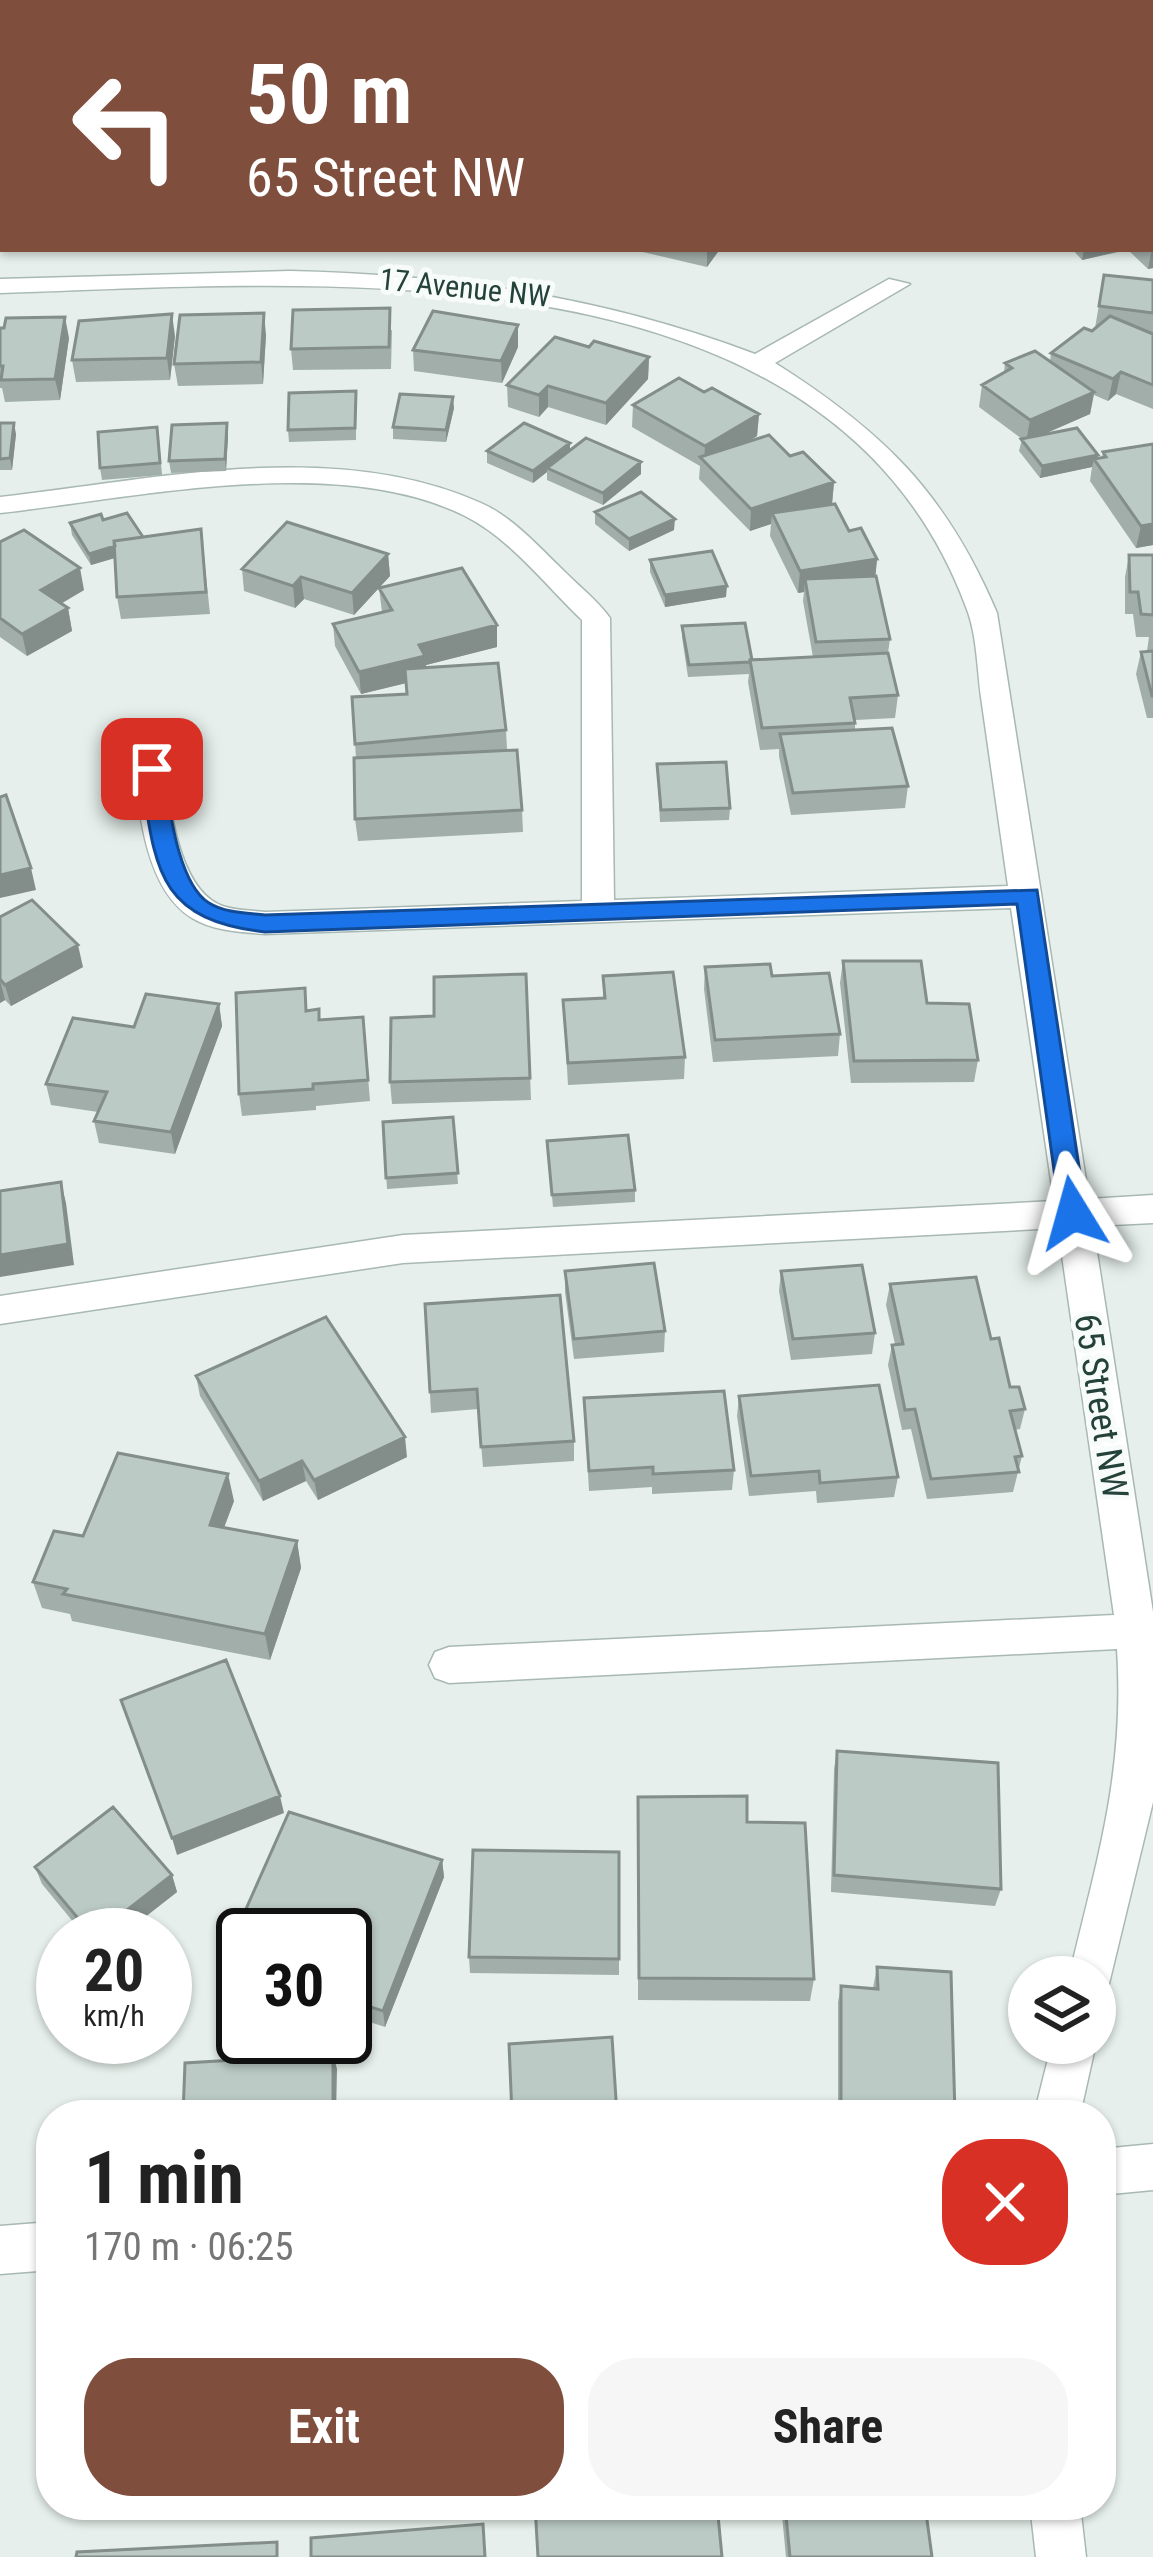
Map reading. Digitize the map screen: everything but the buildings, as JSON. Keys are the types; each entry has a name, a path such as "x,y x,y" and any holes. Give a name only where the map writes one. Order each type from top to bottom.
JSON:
{"street":[{"name":"17 Avenue NW","path":"0,286 347,278 450,282 609,310 757,363"},
{"path":"757,363 898,284"},
{"name":"65 Street NW","path":"757,363 891,459 942,522 982,613 1136,1631 1142,1717 1138,1776 1095,1956"},
{"path":"0,505 303,477 369,479 474,509 596,618 598,910"},
{"path":"146,736 174,873 201,909 265,923 1028,896"},
{"path":"0,1310 403,1249 1153,1209"},
{"path":"449,1665 1136,1631"},
{"path":"1061,2100 1069,2064"},
{"path":"1116,2171 1153,2167"},
{"path":"0,2250 36,2247"},
{"path":"1056,2520 1060,2557"}],"route":[{"path":"152,769 162,835 184,893 201,909 229,919 265,923 1028,896 1073,1213"}]}
